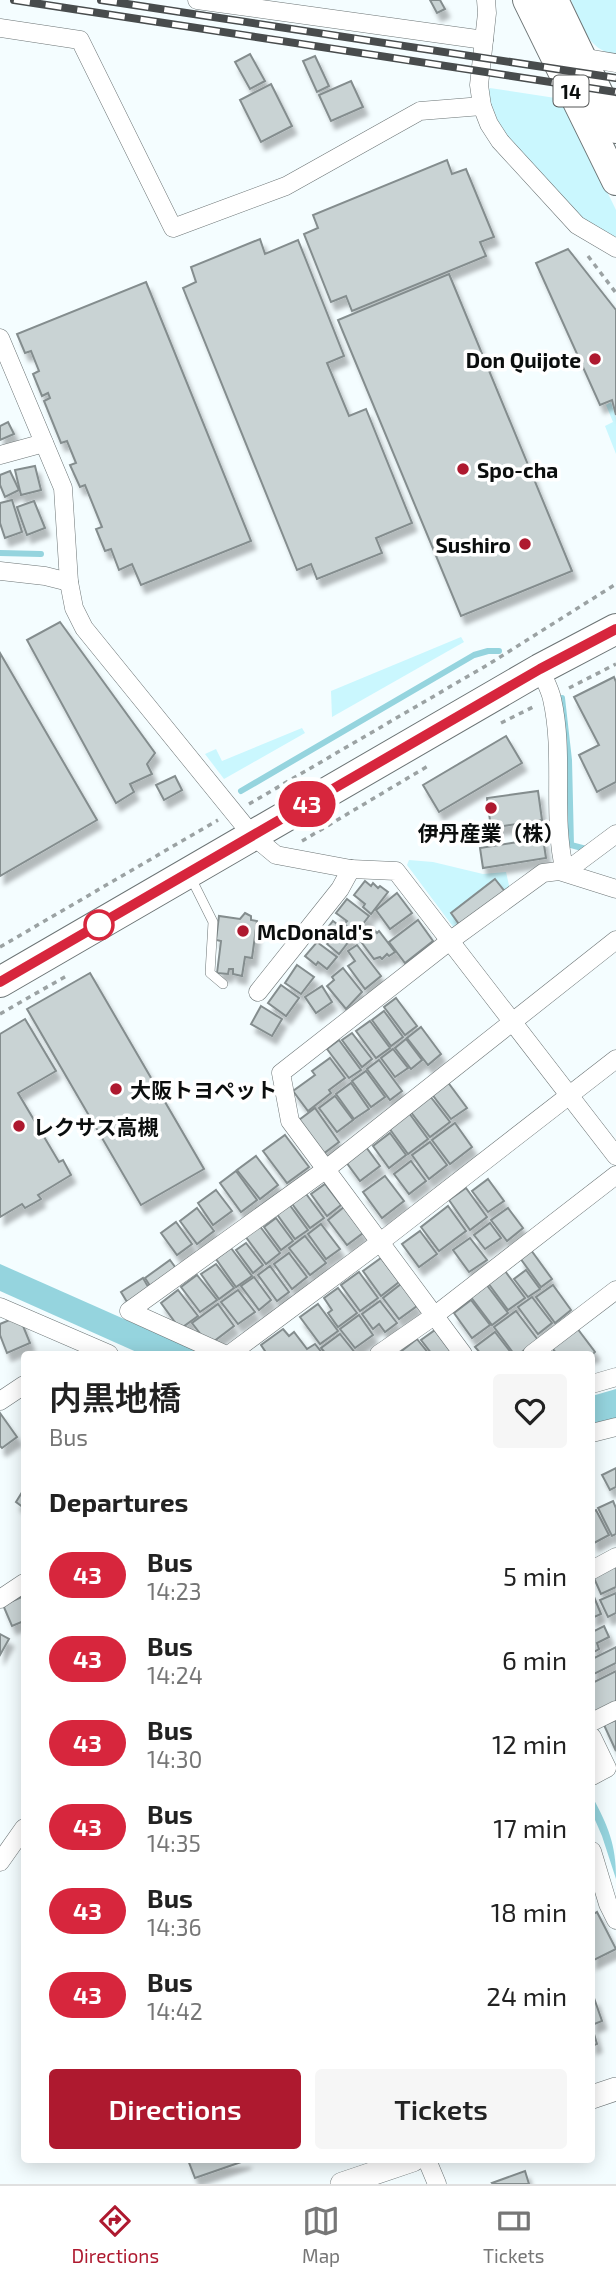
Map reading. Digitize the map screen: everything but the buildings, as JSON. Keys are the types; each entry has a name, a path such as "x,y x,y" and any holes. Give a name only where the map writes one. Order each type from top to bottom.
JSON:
{"highway":[{"path":"0,982 540,669 616,629"}],"main road":[{"name":"14","path":"527,0 616,181"},
{"name":"14","path":"554,0 616,129"}],"street":[{"path":"197,0 484,40"},
{"path":"486,0 488,13 479,85 482,106 489,124 500,141 577,225 616,248"},
{"path":"0,28 80,40 173,228 286,186 420,111 482,106"},
{"path":"580,57 616,63"},
{"path":"0,338 64,488 69,582 74,608 85,628 253,835 276,855 351,869 396,871 616,1156"},
{"path":"0,455 44,443"},
{"path":"0,571 45,576 69,582"},
{"path":"540,669 552,697 559,760 559,851 565,873"},
{"path":"565,873 616,834"},
{"path":"258,992 340,889 351,869"},
{"path":"461,1351 290,1121 281,1073 451,940 544,873 559,871 616,889"},
{"path":"218,1351 129,1311 325,1170 616,940"},
{"path":"234,1351 379,1243 616,1059"},
{"path":"383,1351 434,1316 616,1175"},
{"path":"535,1351 616,1290"},
{"path":"0,1307 81,1350"},
{"path":"595,1383 616,1377"},
{"path":"0,1401 21,1387"},
{"path":"595,1432 616,1427"},
{"path":"595,1568 616,1557"},
{"path":"0,1599 21,1585"},
{"path":"595,1720 616,1710"},
{"path":"595,1743 607,1768 595,1774"},
{"path":"0,1862 21,1832"},
{"path":"595,1861 616,1920"},
{"path":"595,2096 616,2089"},
{"path":"342,2184 404,2163"},
{"path":"428,2163 437,2184"}],"lane":[{"path":"188,873 214,922 210,973 223,984"}],"path":[{"path":"244,804 249,804 489,664 616,584"},
{"path":"498,725 616,664"},
{"path":"298,843 439,760"},
{"path":"0,947 210,826 219,818"}],"shaded area":[{"path":"571,0 616,0 616,55 591,42"},
{"path":"490,88 562,99 616,210 616,239 580,218 501,129 487,93"},
{"path":"611,402 616,418 616,454 605,426 613,422 606,405"},
{"path":"461,637 464,642 332,717 331,691"},
{"path":"302,728 305,733 224,779 205,754 216,749 222,761"},
{"path":"409,860 433,862 483,874 506,872 510,890 454,928 407,865"},
{"path":"0,1264 196,1351 134,1351 0,1291"},
{"path":"616,1389 616,1418 595,1424 595,1395"},
{"path":"595,1802 610,1836 616,1879 595,1820"}],"waterway":[{"path":"0,553 41,554"},
{"path":"241,791 474,655 499,651"},
{"path":"562,698 569,760 571,845 586,849"}],"railway":[{"path":"14,0 616,92"},
{"path":"101,0 616,78"}],"bus line":[{"name":"43","path":"0,982 540,669 616,629"}],"place":[{"name":"Don Quijote","path":"595,359"},
{"name":"Spo-cha","path":"463,469"},
{"name":"Sushiro","path":"525,544"},
{"name":"伊丹産業（株）","path":"491,808"},
{"name":"McDonald's","path":"243,931"},
{"name":"大阪トヨペット","path":"116,1089"},
{"name":"レクサス高槻","path":"19,1126"}]}
